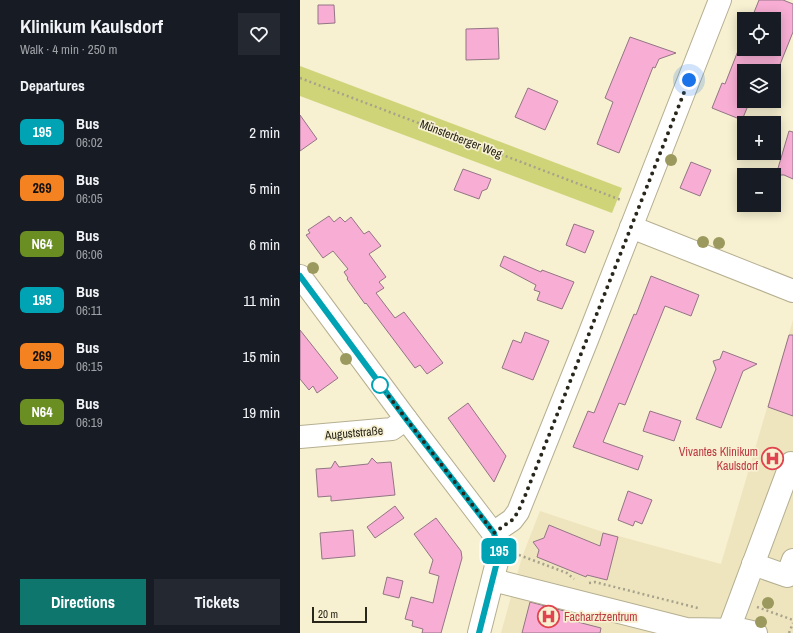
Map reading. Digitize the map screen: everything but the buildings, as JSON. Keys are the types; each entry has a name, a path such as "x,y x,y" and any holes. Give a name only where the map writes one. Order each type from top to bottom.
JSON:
{"street":[{"path":"494,533 512,520 518,512 720,0"},
{"path":"631,227 793,291"},
{"path":"300,276 406,419 494,533 499,554 479,633"},
{"name":"Auguststraße","path":"300,437 392,430 406,419"},
{"path":"729,629 791,463 793,464"},
{"path":"753,564 787,576 793,560"},
{"path":"493,580 592,605 685,631 729,629 756,633"}],"path":[{"name":"Münsterberger Weg","path":"300,78 622,200"},
{"path":"518,555 567,573 575,580"},
{"path":"582,582 595,582 704,609"},
{"path":"740,600 793,622 789,633"}],"shaded area":[{"name":"Vivantes Klinikum Kaulsdorf","path":"793,320 793,633 501,633 522,557 540,511 600,531 721,564"}],"green space":[{"path":"300,66 622,188 612,213 300,96"}],"bus line":[{"name":"195","path":"300,276 406,419 494,533 499,554 479,633"}],"place":[{"name":"Vivantes Klinikum Kaulsdorf","path":"773,459"},
{"name":"Facharztzentrum","path":"549,617"}],"route":[{"path":"380,385 494,533 512,520 518,512 525,496 689,80"}]}
